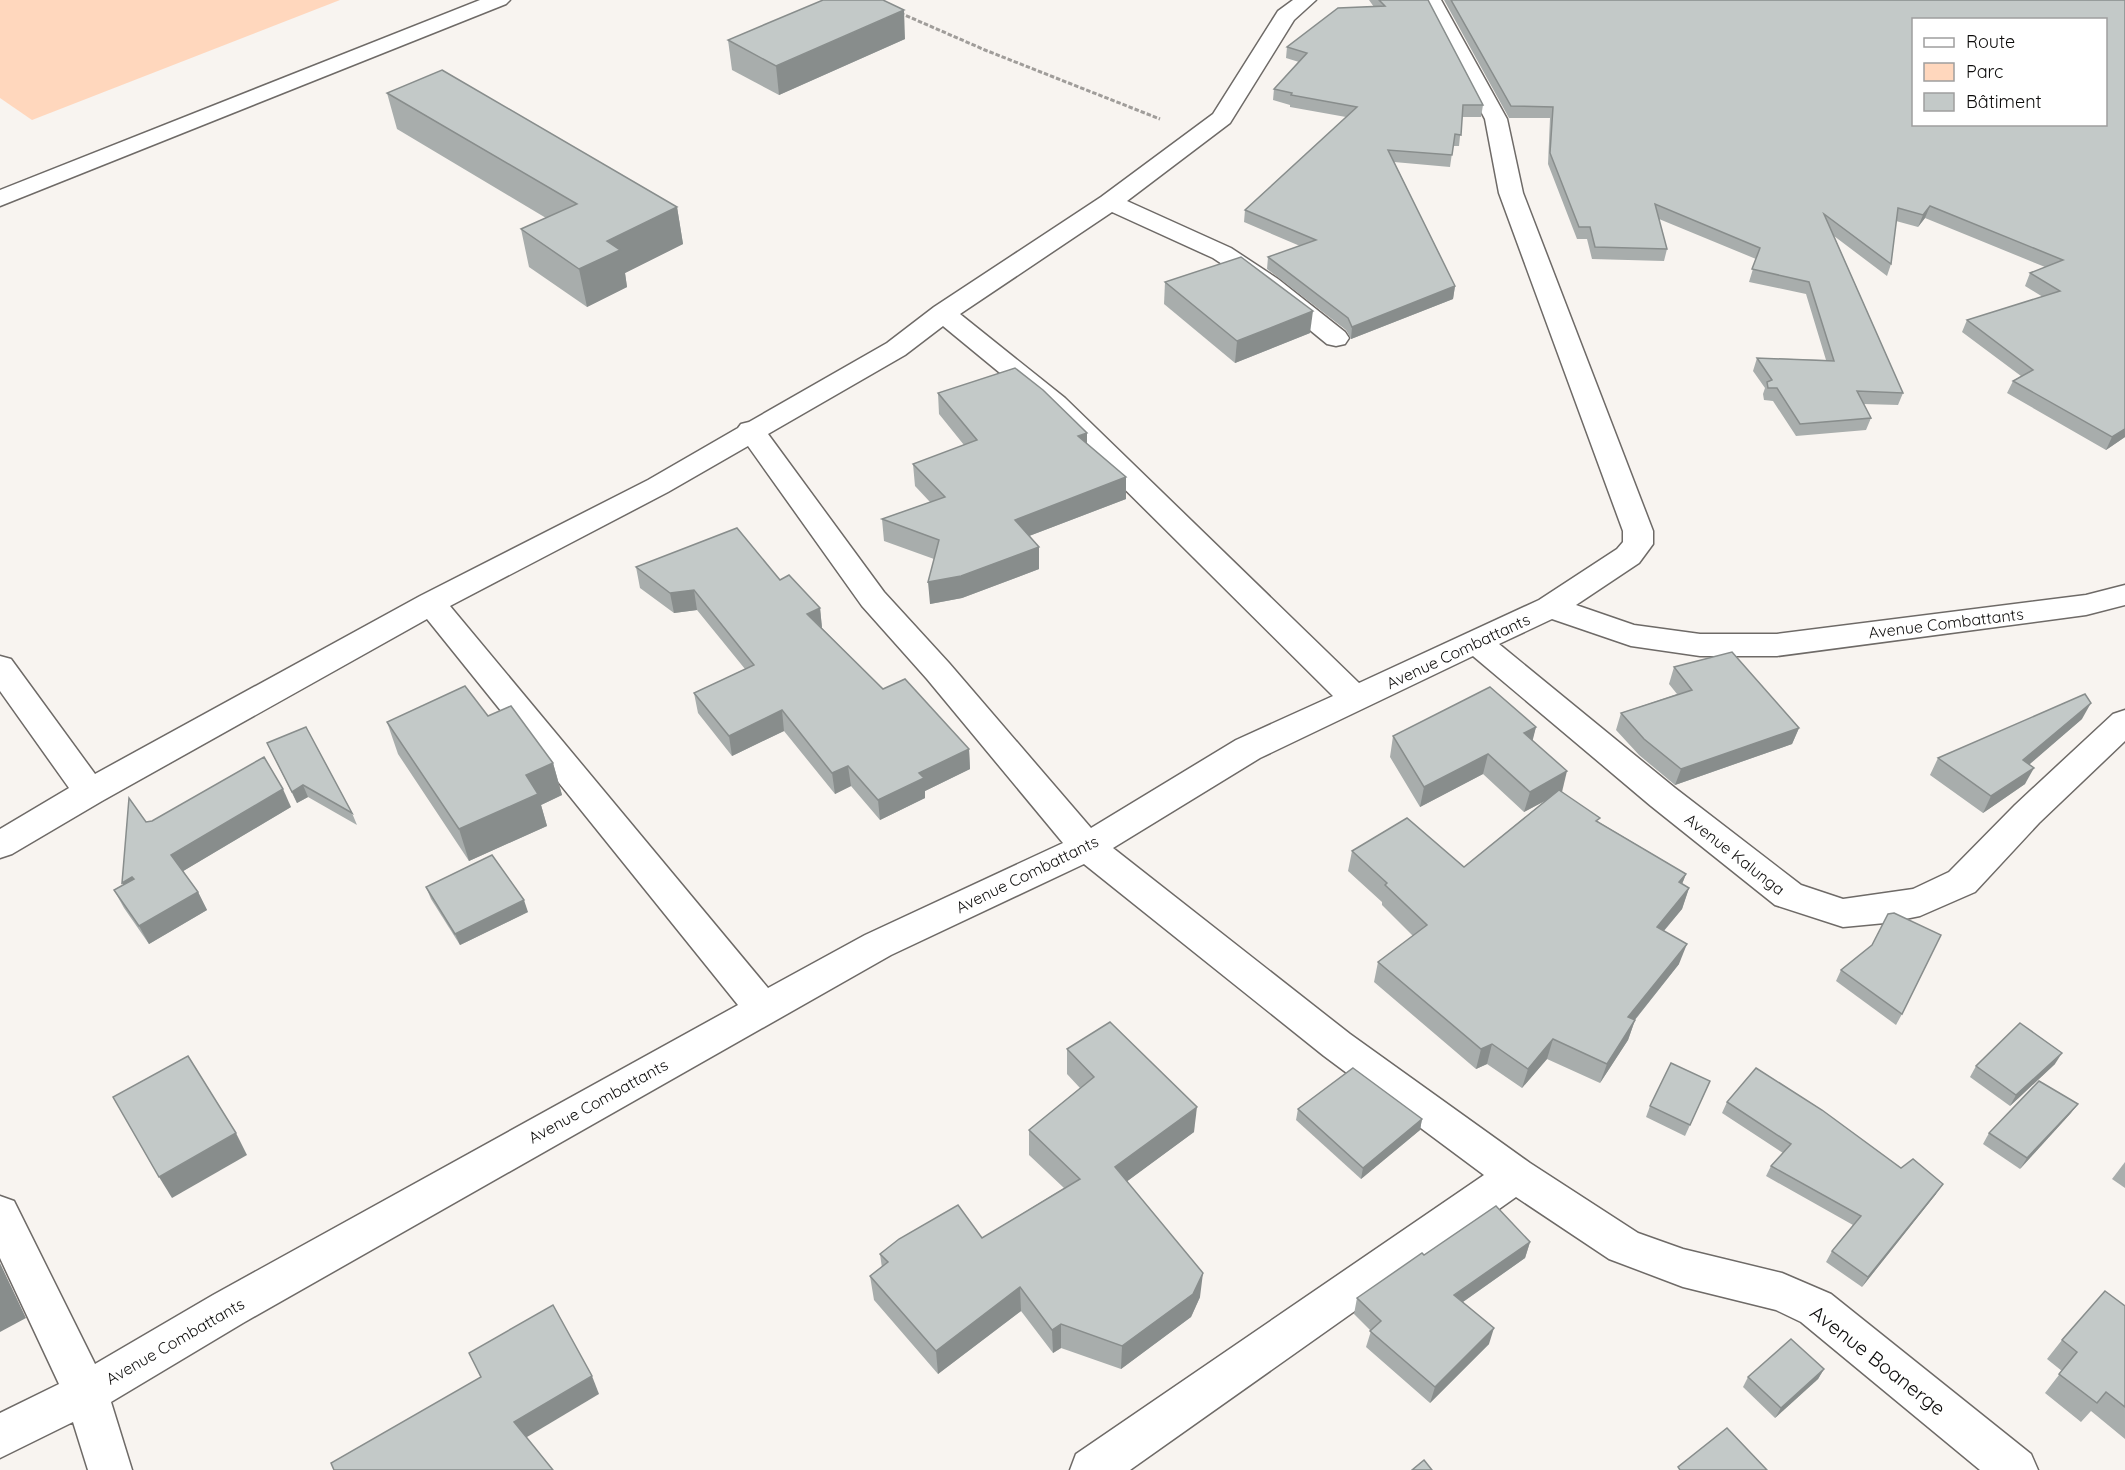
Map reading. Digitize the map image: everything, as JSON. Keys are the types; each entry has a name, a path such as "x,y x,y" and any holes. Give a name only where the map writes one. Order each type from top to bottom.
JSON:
{"street":[{"path":"0,199 499,0"},
{"path":"0,845 90,792 431,603 658,486 751,430 857,373 896,349 943,313 1110,202 1222,118 1286,16 1306,0"},
{"path":"1430,0 1437,8 1496,119 1511,193 1638,531 1638,544 1628,556 1550,607"},
{"path":"1110,202 1222,253 1269,284 1336,338"},
{"path":"943,313 1055,404 1356,699"},
{"name":"Avenue Boanerge","path":"751,430 873,599 938,671 1087,847 1337,1045 1516,1175 1624,1246 1683,1268 1782,1292 1816,1308 2015,1470"},
{"name":"Avenue Combattants","path":"0,1436 86,1393 228,1309 878,945 1087,847 1248,749 1478,643 1550,607 1631,635 1700,645 1777,645 2085,605 2125,595"},
{"path":"431,603 763,1009"},
{"name":"Avenue Kalunga","path":"1478,643 1663,797 1788,896 1843,913 1886,909 1920,902 1962,882 2027,814 2125,722"},
{"path":"0,667 90,792"},
{"path":"1092,1470 1516,1175"},
{"path":"0,1214 86,1393 110,1470"}],"path":[{"path":"895,11 1007,59 1200,135"}],"green space":[{"path":"0,0 340,0 32,120 0,98"}],"building":[{"path":"823,0 883,0 904,10 776,66 728,40"},
{"path":"1379,0 1428,0 1483,105 1463,105 1461,135 1455,134 1452,155 1388,150 1455,286 1352,327 1348,318 1268,257 1316,240 1245,210 1357,107 1291,95 1292,93 1274,89 1307,53 1287,47 1338,8 1385,6"},
{"path":"1451,0 2125,0 2125,429 2112,437 2013,381 2033,370 1967,320 2060,291 2030,273 2063,260 1930,206 1923,215 1898,208 1891,264 1824,214 1903,393 1857,391 1871,418 1800,424 1777,388 1768,388 1767,382 1772,380 1757,358 1834,361 1809,282 1752,269 1760,248 1655,204 1667,249 1595,247 1590,227 1579,227 1550,153 1553,107 1511,106"},
{"path":"442,70 677,207 607,241 620,250 579,269 521,229 577,204 387,93"},
{"path":"1241,257 1313,311 1237,341 1165,282"},
{"path":"1015,368 1043,390 1087,433 1078,436 1126,477 1015,520 1039,547 961,576 928,582 939,540 882,519 945,497 913,464 977,440 938,393"},
{"path":"737,528 780,580 789,575 820,608 807,614 883,689 905,679 969,749 919,773 924,778 878,800 848,766 832,773 782,710 729,736 694,693 754,665 694,590 670,593 636,567"},
{"path":"1732,652 1799,728 1681,769 1644,739 1621,713 1692,690 1674,667"},
{"path":"465,686 488,716 511,706 553,763 526,775 538,794 459,829 387,722"},
{"path":"1490,687 1536,727 1524,733 1567,771 1530,792 1488,754 1424,787 1393,736"},
{"path":"2085,694 2091,703 2023,760 2034,768 1991,796 1938,758"},
{"path":"306,727 352,813 303,785 292,792 267,743"},
{"path":"264,757 283,789 171,855 198,892 139,926 114,890 134,879 132,877 122,883 129,798 146,822 152,821"},
{"path":"1559,790 1600,818 1596,821 1686,874 1679,882 1689,888 1657,927 1687,944 1628,1017 1635,1020 1607,1064 1553,1039 1528,1069 1492,1044 1481,1049 1378,962 1427,925 1385,885 1387,883 1352,851 1407,818 1464,867"},
{"path":"492,855 524,900 455,934 426,887"},
{"path":"1894,913 1941,935 1902,1014 1841,970 1872,945 1888,914"},
{"path":"1110,1022 1197,1107 1115,1167 1203,1273 1193,1294 1122,1346 1061,1324 1052,1330 1020,1287 936,1351 870,1276 888,1262 880,1254 899,1239 958,1205 982,1238 1080,1179 1029,1130 1094,1077 1067,1049"},
{"path":"2020,1023 2062,1053 2016,1095 1976,1066"},
{"path":"188,1056 236,1133 159,1177 113,1097"},
{"path":"1671,1063 1710,1081 1690,1125 1650,1106"},
{"path":"1353,1068 1422,1119 1363,1168 1298,1109"},
{"path":"1756,1068 1822,1110 1901,1168 1913,1159 1943,1184 1868,1277 1832,1251 1861,1216 1771,1166 1791,1144 1727,1102"},
{"path":"2039,1081 2078,1104 2027,1158 1989,1133"},
{"path":"1496,1206 1530,1242 1454,1295 1494,1328 1435,1387 1370,1331 1381,1321 1357,1298"},
{"path":"2105,1291 2125,1306 2125,1407 2106,1392 2097,1403 2059,1374 2077,1352 2062,1340"},
{"path":"553,1305 592,1376 514,1422 553,1470 334,1470 331,1463 481,1377 469,1353"},
{"path":"1791,1339 1824,1369 1781,1408 1748,1377"},
{"path":"1727,1428 1767,1470 1680,1470 1678,1467"},
{"path":"1424,1460 1432,1470 1412,1470"}]}
